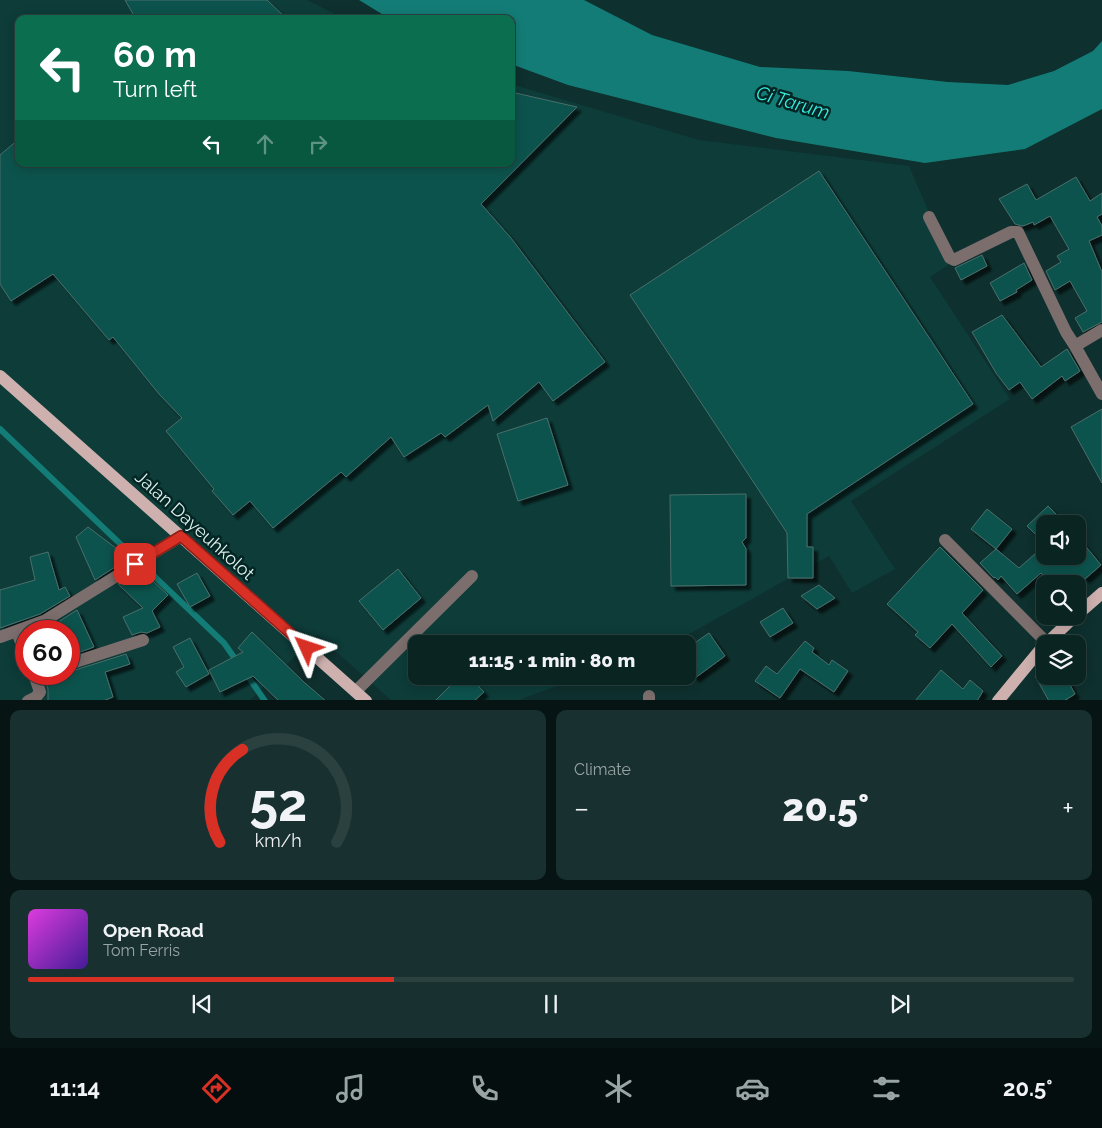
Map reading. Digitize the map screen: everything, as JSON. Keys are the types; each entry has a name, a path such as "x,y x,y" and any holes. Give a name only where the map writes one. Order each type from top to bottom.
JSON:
{"main road":[{"name":"Jalan Dayeuhkolot","path":"0,376 366,700"},
{"path":"1086,607 1102,593"},
{"path":"1055,635 1066,625"},
{"path":"998,700 1036,656"}],"street":[{"path":"929,217 951,260 1011,232 1018,232 1062,324 1102,394"},
{"path":"1075,346 1102,330"},
{"path":"55,620 123,572 181,536"},
{"path":"945,540 1037,635"},
{"path":"356,691 472,576"},
{"path":"0,637 15,633"},
{"path":"80,660 143,640"},
{"path":"28,700 36,697 40,692 38,685"}],"shaded area":[{"path":"0,0 307,0 337,15 15,15 15,167 515,167 515,85 699,140 909,166 951,263 930,277 1010,399 851,501 895,569 852,593 829,556 687,635 408,635 408,685 559,685 521,700 391,700 317,635 250,700 0,700"}],"water":[{"name":"Ci Tarum","path":"359,0 584,0 652,35 760,67 848,71 948,82 1008,85 1054,71 1093,51 1102,41 1102,109 1025,149 925,163 776,138 568,85 515,65 515,15 383,15"}],"building":[{"path":"125,0 267,0 283,15 134,15"},
{"path":"515,93 577,107 481,204 511,238 605,362 553,401 539,382 493,421 488,405 445,437 441,433 404,457 391,437 346,477 341,472 273,528 250,501 233,515 166,431 182,418 159,394 113,337 109,340 53,274 11,301 0,284 0,155 15,142 15,167 515,167"},
{"path":"819,171 973,404 807,514 807,547 813,547 813,578 788,578 787,533 630,295"},
{"path":"1076,177 1090,201 1102,193 1102,214 1097,217 1102,226 1102,235 1089,241 1102,272 1102,322 1083,332 1075,318 1087,311 1070,281 1055,290 1046,271 1061,262 1057,256 1069,249 1050,216 1034,225 1033,222 1023,226 1015,224 999,199 1027,184 1036,200"},
{"path":"982,255 987,266 961,280 955,268"},
{"path":"1024,263 1032,280 1016,290 1017,292 1000,301 990,283"},
{"path":"1002,315 1041,367 1067,349 1080,371 1065,381 1062,376 1032,399 1020,382 1009,390 996,373 972,332"},
{"path":"1102,409 1102,483 1071,427"},
{"path":"547,418 568,485 518,501 497,434"},
{"path":"746,494 746,538 742,542 746,549 746,585 671,586 670,495"},
{"path":"1048,506 1057,515 1039,515"},
{"path":"987,509 1012,529 996,549 971,529"},
{"path":"1036,517 1036,535 1027,526"},
{"path":"88,527 129,558 95,580 76,537"},
{"path":"940,547 983,590 962,613 1002,656 991,667 952,624 930,648 915,635 918,632 887,604"},
{"path":"1086,547 1101,565 1086,578 1086,575 1043,575 1041,573 1036,575 1036,577 1017,594 1001,576 998,580 994,578 980,563 996,549 1019,568 1036,553 1036,565 1086,565"},
{"path":"48,552 59,590 65,587 70,596 40,614 23,620 15,620 15,623 0,628 0,590 35,580 30,557"},
{"path":"398,569 421,598 383,630 359,601"},
{"path":"141,570 168,595 152,611 160,627 147,633 141,632 132,635 123,617 143,608 118,584"},
{"path":"197,573 210,596 190,607 177,584"},
{"path":"819,585 835,598 817,609 801,596"},
{"path":"783,608 793,623 770,637 760,622"},
{"path":"77,610 94,647 80,652 80,620 61,620"},
{"path":"252,632 325,700 278,700 253,676 220,692 209,670 243,652 238,648"},
{"path":"709,633 725,656 696,677 696,642"},
{"path":"190,638 209,674 186,687 176,672 184,667 173,647"},
{"path":"805,641 814,648 812,652 829,665 832,660 848,671 834,692 800,669 780,698 755,681 766,666 777,674"},
{"path":"126,654 130,664 105,672 113,697 106,700 48,700 46,685 80,685 80,669"},
{"path":"941,670 963,689 970,680 983,691 978,700 916,700"},
{"path":"451,685 477,685 484,692 475,700 436,700"},
{"path":"1040,685 1070,685 1075,694 1066,700 1048,700"}],"waterway":[{"path":"0,429 224,643 238,663"},
{"path":"244,671 264,700"}],"route":[{"path":"135,564 181,536 307,648"}]}
